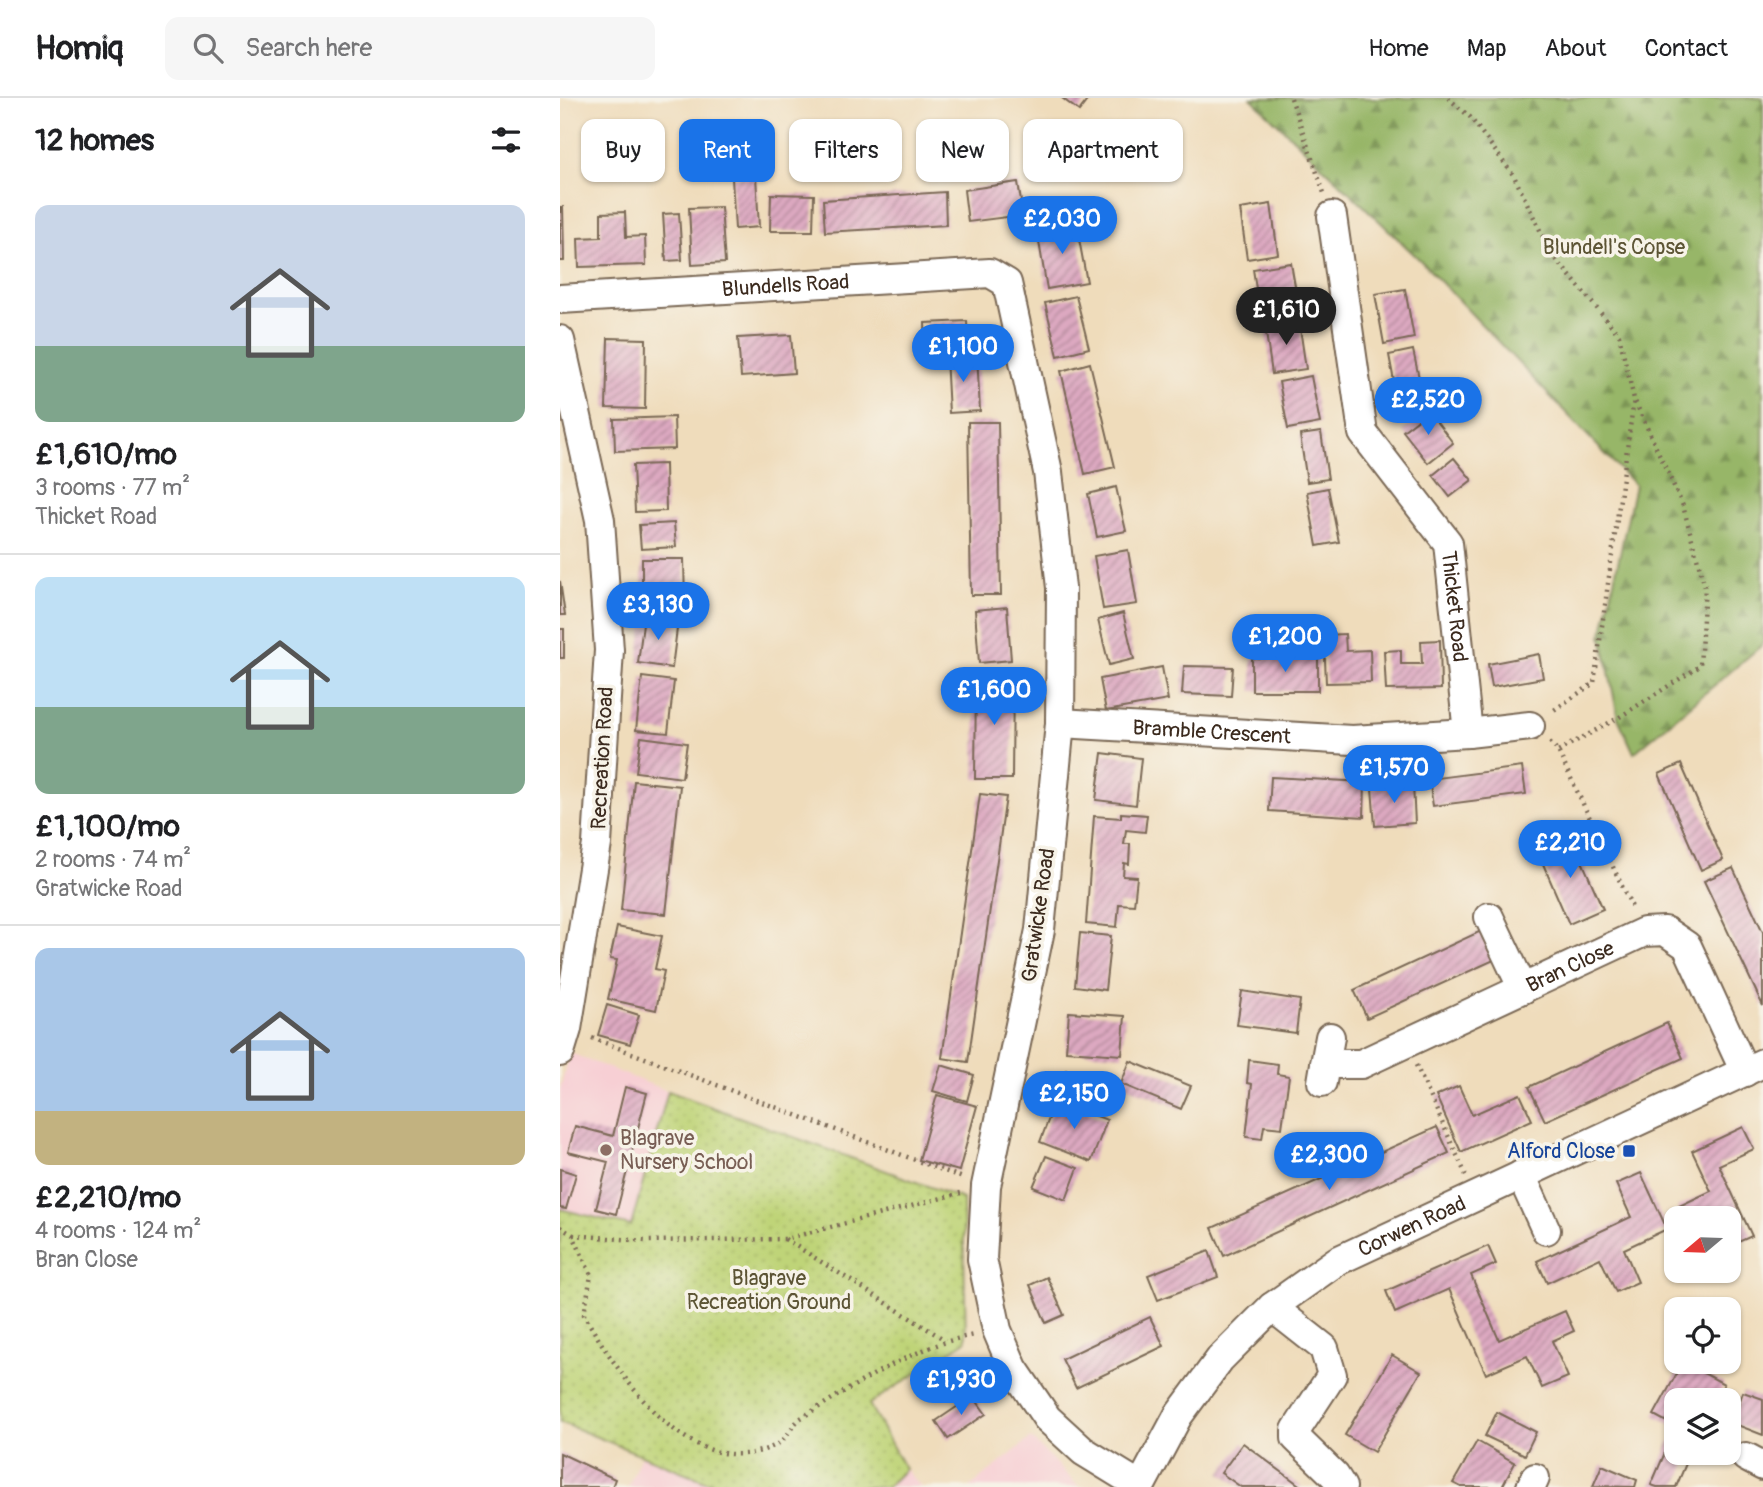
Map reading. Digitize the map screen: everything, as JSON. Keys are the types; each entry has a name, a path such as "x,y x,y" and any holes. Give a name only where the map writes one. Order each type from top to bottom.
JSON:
{"street":[{"name":"Thicket Road","path":"1332,216 1363,433 1448,543 1468,733"},
{"name":"Blundells Road","path":"560,299 990,273 1007,283"},
{"name":"Gratwicke Road","path":"1007,283 1048,472 1061,588 1060,723 1040,930 986,1186 982,1259 997,1330 1013,1368 1047,1418 1083,1451 1140,1487"},
{"name":"Recreation Road","path":"560,340 600,520 608,650 597,844 563,1040"},
{"name":"Bramble Crescent","path":"1060,723 1352,740 1468,733 1530,726"},
{"path":"1489,917 1524,989"},
{"path":"1644,932 1665,931 1686,946 1754,1068"},
{"name":"Bran Close","path":"1326,1061 1361,1064 1644,932"},
{"name":"Corwen Road","path":"1140,1487 1178,1416 1220,1359 1272,1307 1337,1261 1754,1068"},
{"path":"1521,1175 1546,1230"},
{"path":"1272,1307 1324,1348 1332,1375 1296,1434 1300,1444 1335,1476 1342,1487"}],"path":[{"path":"1291,98 1332,216"},
{"path":"1448,98 1470,117 1514,176 1551,253 1619,335 1634,399 1683,506 1705,587 1700,666 1618,718 1558,751"},
{"path":"1634,399 1594,683 1530,726 1542,733 1558,751 1644,932"},
{"path":"563,1040 986,1186"},
{"path":"1407,1044 1477,1198"},
{"path":"560,1227 573,1235 645,1241 785,1239 986,1186"},
{"path":"573,1235 591,1275 584,1315 616,1368 680,1437 730,1455 752,1455 780,1444 798,1420 887,1369 945,1340 997,1330"},
{"path":"785,1239 945,1340"}],"shaded area":[{"name":"Blagrave Nursery School","path":"570,1053 668,1091 631,1227 560,1209 560,1089"},
{"path":"1031,1438 1079,1487 970,1487"},
{"path":"641,1455 720,1487 628,1487"},
{"path":"905,1469 921,1487 887,1487"}],"green space":[{"name":"Blundell's Copse","path":"1251,98 1763,98 1763,641 1761,646 1634,753 1618,718 1602,636 1635,485 1420,260"},
{"name":"Blagrave Recreation Ground","path":"668,1091 963,1199 966,1341 869,1404 905,1469 887,1487 720,1487 560,1422 560,1209 631,1226"}],"building":[{"path":"1062,98 1089,98 1079,111"},
{"path":"732,182 756,182 759,227 735,229"},
{"path":"1018,182 1023,215 968,222 964,190"},
{"path":"945,192 946,225 825,232 823,200"},
{"path":"771,194 814,195 813,231 770,231"},
{"path":"1271,204 1278,254 1247,259 1240,209"},
{"path":"560,207 563,207 564,261 560,261"},
{"path":"721,207 725,263 692,265 689,208"},
{"path":"625,212 626,237 645,236 646,265 579,267 578,238 601,237 601,213"},
{"path":"679,213 682,260 666,261 663,214"},
{"path":"1076,223 1087,282 1047,289 1037,230"},
{"path":"1291,263 1299,309 1260,315 1253,269"},
{"path":"1405,289 1414,338 1384,344 1375,294"},
{"path":"1076,296 1089,348 1058,356 1045,303"},
{"path":"967,321 968,348 926,350 925,323"},
{"path":"1299,321 1306,369 1272,374 1265,326"},
{"path":"791,335 794,373 741,377 738,338"},
{"path":"608,338 646,339 645,409 606,408"},
{"path":"1413,350 1422,392 1397,397 1389,355"},
{"path":"977,354 980,411 949,413 946,356"},
{"path":"1090,363 1115,467 1085,474 1061,371"},
{"path":"1311,376 1320,423 1288,429 1279,382"},
{"path":"1429,411 1453,443 1428,463 1403,431"},
{"path":"674,417 675,449 615,451 614,419"},
{"path":"968,422 998,422 1001,595 971,595"},
{"path":"1321,432 1328,479 1307,482 1300,435"},
{"path":"1454,458 1472,480 1450,497 1433,475"},
{"path":"665,464 666,511 635,512 633,465"},
{"path":"1116,487 1126,531 1097,537 1088,494"},
{"path":"1328,488 1339,542 1317,546 1307,492"},
{"path":"674,523 676,547 641,549 639,525"},
{"path":"1128,550 1137,604 1103,609 1094,556"},
{"path":"642,559 684,559 685,604 642,604"},
{"path":"560,581 565,615 560,615"},
{"path":"1007,607 1011,660 979,663 975,610"},
{"path":"1123,613 1134,659 1109,665 1098,620"},
{"path":"644,616 678,621 672,668 638,663"},
{"path":"560,629 564,629 564,658 560,658"},
{"path":"1345,634 1346,651 1370,650 1371,682 1326,683 1324,635"},
{"path":"1440,640 1441,689 1386,690 1384,651 1401,650 1401,664 1422,664 1421,641"},
{"path":"1539,654 1543,678 1492,687 1488,664"},
{"path":"1252,658 1318,658 1318,691 1252,691"},
{"path":"1184,666 1233,667 1231,696 1182,694"},
{"path":"1162,667 1168,700 1106,711 1100,679"},
{"path":"976,675 1013,675 1012,779 975,779"},
{"path":"642,677 674,681 668,733 636,730"},
{"path":"641,737 687,743 682,778 636,772"},
{"path":"1102,753 1141,758 1136,805 1096,800"},
{"path":"1681,764 1723,860 1701,870 1659,774"},
{"path":"1522,767 1526,794 1433,806 1429,779"},
{"path":"1271,777 1365,782 1364,817 1269,811"},
{"path":"634,781 680,786 666,914 621,910"},
{"path":"1413,785 1415,823 1375,826 1372,788"},
{"path":"980,794 1006,797 968,1062 942,1058"},
{"path":"1121,813 1147,815 1145,832 1126,830 1124,844 1130,844 1129,864 1124,863 1123,876 1137,877 1134,905 1119,904 1117,927 1086,924 1094,816 1121,818"},
{"path":"1571,836 1603,909 1569,924 1537,850"},
{"path":"1733,868 1763,932 1763,1006 1704,881"},
{"path":"617,927 662,936 655,969 664,971 656,1010 608,999 617,960 610,959"},
{"path":"1481,931 1494,960 1367,1018 1354,990"},
{"path":"1080,933 1111,936 1105,990 1075,986"},
{"path":"1242,991 1300,1000 1296,1033 1237,1025"},
{"path":"607,1005 639,1015 630,1044 598,1035"},
{"path":"1069,1012 1125,1016 1122,1055 1066,1051"},
{"path":"1667,1023 1683,1058 1545,1121 1529,1087"},
{"path":"1249,1060 1278,1064 1277,1074 1289,1076 1282,1128 1264,1126 1262,1139 1246,1137 1252,1084 1247,1083"},
{"path":"1130,1061 1191,1086 1181,1109 1121,1084"},
{"path":"941,1065 974,1075 967,1101 933,1091"},
{"path":"1066,1070 1101,1084 1092,1106 1057,1092"},
{"path":"1459,1086 1472,1115 1520,1094 1532,1120 1461,1152 1436,1096"},
{"path":"625,1087 647,1093 616,1214 596,1209 608,1162 568,1152 575,1126 613,1136"},
{"path":"937,1095 977,1106 959,1171 919,1160"},
{"path":"1056,1100 1107,1120 1091,1162 1040,1142"},
{"path":"1437,1127 1449,1153 1224,1256 1212,1228"},
{"path":"1743,1127 1754,1149 1719,1165 1738,1206 1679,1206 1711,1191 1692,1151"},
{"path":"1046,1156 1078,1168 1066,1200 1033,1187"},
{"path":"560,1169 576,1174 566,1209 560,1208"},
{"path":"1641,1173 1664,1223 1664,1230 1624,1249 1638,1282 1616,1292 1600,1258 1547,1283 1537,1261 1631,1217 1616,1184"},
{"path":"1741,1212 1752,1236 1741,1241"},
{"path":"1488,1246 1496,1264 1471,1275 1499,1340 1565,1311 1574,1331 1552,1341 1568,1377 1542,1388 1527,1356 1486,1374 1449,1289 1395,1313 1386,1291"},
{"path":"1209,1251 1218,1277 1158,1300 1148,1275"},
{"path":"1047,1277 1064,1315 1046,1323 1030,1285"},
{"path":"1150,1317 1164,1346 1076,1388 1062,1359"},
{"path":"1392,1355 1421,1372 1374,1452 1345,1435"},
{"path":"1676,1374 1705,1374 1724,1384 1722,1388 1669,1388"},
{"path":"1743,1392 1763,1399 1763,1435 1741,1426"},
{"path":"973,1396 986,1414 948,1439 936,1421"},
{"path":"1664,1397 1664,1420 1654,1415"},
{"path":"1497,1412 1536,1432 1525,1455 1485,1436"},
{"path":"1477,1441 1515,1463 1502,1487 1461,1487 1453,1483"},
{"path":"1243,1443 1302,1487 1241,1487 1221,1473"},
{"path":"560,1453 615,1479 612,1487 560,1487"},
{"path":"1664,1455 1664,1465 1685,1465 1676,1487 1651,1485"},
{"path":"1602,1465 1637,1480 1635,1487 1593,1486"}],"place":[{"name":"Blagrave Nursery School","path":"606,1150"},
{"name":"Alford Close","path":"1629,1151"}]}
